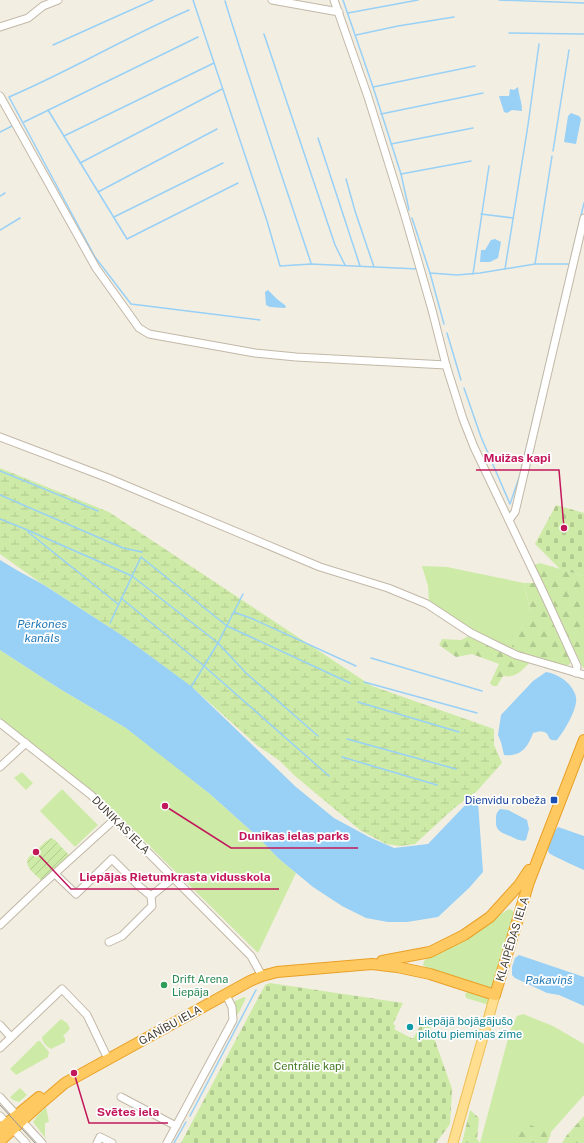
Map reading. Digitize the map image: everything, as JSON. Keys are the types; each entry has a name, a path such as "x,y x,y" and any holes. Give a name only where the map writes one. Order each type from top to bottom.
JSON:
{"highway":[{"name":"KLAIPĒDAS IELA","path":"495,995 518,914 539,853 584,740"},
{"name":"GANĪBU IELA","path":"372,964 430,952 464,935 490,917 519,885 539,853"},
{"path":"490,917 502,908 510,906 517,910 518,914"},
{"path":"430,952 422,957 419,962 420,967 430,974"},
{"name":"GANĪBU IELA","path":"0,1141 5,1125 20,1119 66,1083 226,994 262,976 284,971 372,964 397,967 430,974 495,995"}],"main road":[{"name":"KLAIPĒDAS IELA","path":"453,1143 495,995"}],"street":[{"path":"0,27 28,18 43,6 58,0"},
{"path":"272,0 339,12"},
{"path":"334,0 368,98 405,216 446,365 463,419 474,446 580,674"},
{"path":"0,96 96,268 139,328 149,334 255,353 446,365"},
{"path":"509,520 515,512 584,218"},
{"path":"0,437 108,478 320,567 388,588 427,604 466,629 506,651 580,674"},
{"name":"DUNIKAS IELA","path":"0,723 91,794 251,956 258,966 262,976"},
{"path":"0,767 26,743"},
{"path":"0,925 115,819"},
{"path":"55,874 76,894 112,859 140,887 152,896"},
{"path":"108,942 122,936 152,906 152,896 173,878"},
{"path":"0,1048 62,989 87,1015 108,1059"},
{"path":"167,1143 233,1020 232,1007 226,994"},
{"path":"0,1025 10,1037"},
{"path":"0,1097 42,1143"},
{"path":"121,1097 176,1126"},
{"path":"5,1125 26,1143"},
{"path":"97,1143 100,1137 112,1143"}],"green space":[{"path":"0,468 109,512 372,686 494,729 494,745 502,763 477,791 453,809 415,844 400,846 386,844 360,830 295,776 280,761 258,746 193,688 123,636 38,581 0,554"},
{"path":"556,505 584,513 584,576 560,569 535,544"},
{"path":"540,563 584,576 584,668 534,565"},
{"path":"422,566 447,567 524,583 530,611 510,650 473,630 429,603 428,586"},
{"path":"524,583 535,583 571,661 570,664 565,667 510,650 530,610"},
{"path":"471,635 514,658 529,663 518,674 503,676 497,686 493,686 490,683 499,664 472,654 456,657 439,645 442,639 461,640"},
{"path":"0,650 60,689 126,728 210,794 296,873 258,953 121,818 0,719"},
{"path":"22,772 33,783 26,790 14,778"},
{"path":"62,789 98,825 75,847 40,811"},
{"path":"51,838 55,840 69,855 69,858 44,880 41,880 31,870 27,861 28,858"},
{"path":"509,909 515,914 493,987 490,988 429,969 423,965 425,960"},
{"name":"Centrālie kapi","path":"270,983 403,1003 393,1024 396,1026 394,1029 413,1039 426,1015 452,1089 450,1124 436,1143 181,1143 265,985"},
{"path":"469,991 489,998 489,1005 466,998 465,994"},
{"path":"244,997 246,998 238,1014 235,1014 233,1002"},
{"path":"523,1014 553,1026 584,1044 584,1095 551,1132 547,1143 480,1143 510,1031 517,1016"},
{"path":"61,1019 67,1023 70,1029 63,1036 65,1038 65,1042 51,1049 45,1044 42,1037"},
{"path":"38,1041 40,1041 49,1052 48,1057 16,1075 10,1069"},
{"path":"20,1088 27,1095 19,1102 10,1097"},
{"path":"46,1107 49,1122 45,1123 45,1136 47,1140 33,1122"},
{"path":"470,1110 479,1118 477,1139 480,1143 462,1143"},
{"path":"584,1116 584,1143 562,1143 567,1135"},
{"path":"524,1122 551,1134 547,1143 513,1143"}],"water":[{"path":"518,87 522,111 512,110 507,113 504,112 499,96 509,96 510,89 514,90"},
{"path":"571,113 579,116 581,119 576,144 564,142 568,116"},
{"path":"495,239 501,242 498,258 490,262 480,262 481,250 485,250 491,240"},
{"path":"268,290 286,306 285,308 270,307 266,305 265,292"},
{"name":"Pērkones kanāls","path":"0,560 44,585 123,636 191,686 296,787 334,818 369,837 394,848 428,844 472,798 476,798 478,802 483,872 469,888 438,917 407,922 388,922 366,918 342,906 313,887 278,858 258,837 210,794 126,728 60,689 0,650"},
{"path":"546,672 563,679 574,692 576,702 570,720 557,740 551,740 544,732 533,733 529,743 523,750 519,753 504,755 498,735 501,715 533,681"},
{"path":"500,809 508,810 527,820 529,829 526,840 523,841 517,839 503,833 498,829 496,817"},
{"path":"558,827 584,836 584,870 549,853 548,850 553,834"},
{"name":"Pakaviņš","path":"519,955 584,977 584,1006 559,995 547,993 515,978 512,975 512,967 515,958"}],"waterway":[{"path":"53,45 153,0"},
{"path":"193,0 267,221 280,266 311,264 418,269"},
{"path":"343,0 401,174 409,210"},
{"path":"348,13 418,0"},
{"path":"499,0 584,3"},
{"path":"225,1 256,100 311,263"},
{"path":"189,10 9,97 95,257 131,304 260,320"},
{"path":"356,35 398,26 454,17"},
{"path":"509,33 584,34"},
{"path":"264,34 335,245 345,265"},
{"path":"24,122 198,37"},
{"path":"505,269 528,125 539,44"},
{"path":"553,151 569,50"},
{"path":"64,136 214,63"},
{"path":"373,87 475,66"},
{"path":"80,163 222,89"},
{"path":"381,114 483,93"},
{"path":"48,110 127,239 238,183"},
{"path":"0,132 12,126"},
{"path":"391,144 473,128"},
{"path":"98,192 217,129"},
{"path":"318,138 360,266"},
{"path":"535,264 552,156"},
{"path":"401,174 471,161"},
{"path":"114,217 223,163"},
{"path":"473,274 489,166"},
{"path":"346,179 374,267"},
{"path":"0,196 5,193"},
{"path":"464,388 481,437 510,504 520,475 584,203"},
{"path":"481,214 513,218"},
{"path":"0,230 20,218"},
{"path":"412,218 430,273 457,275 480,273 535,264 569,264"},
{"path":"430,273 444,324"},
{"path":"447,333 461,380"},
{"path":"0,471 98,511"},
{"path":"0,495 123,548 142,552"},
{"path":"0,519 132,576 218,643 246,673 318,736"},
{"path":"28,532 118,604"},
{"path":"110,623 141,557 227,626 350,683"},
{"path":"191,687 218,643 243,594"},
{"path":"121,598 204,666 329,776"},
{"path":"234,612 253,619 356,666"},
{"path":"371,658 482,691"},
{"path":"364,682 477,713"},
{"path":"358,702 459,732"},
{"path":"347,739 456,769"},
{"path":"342,757 437,785"},
{"path":"190,1116 256,990"},
{"path":"174,1143 186,1122"}],"tram line":[{"path":"0,1105 35,1143"}],"place":[{"name":"Muižas kapi","path":"564,528"},
{"name":"Dienvidu robeža","path":"554,800"},
{"name":"Dunikas ielas parks","path":"165,806"},
{"name":"Liepājas Rietumkrasta vidusskola","path":"36,852"},
{"name":"Drift Arena Liepāja","path":"164,985"},
{"name":"Liepājā bojāgājušo pilotu piemiņas zīme","path":"410,1027"},
{"name":"Svētes iela","path":"74,1073"}]}
